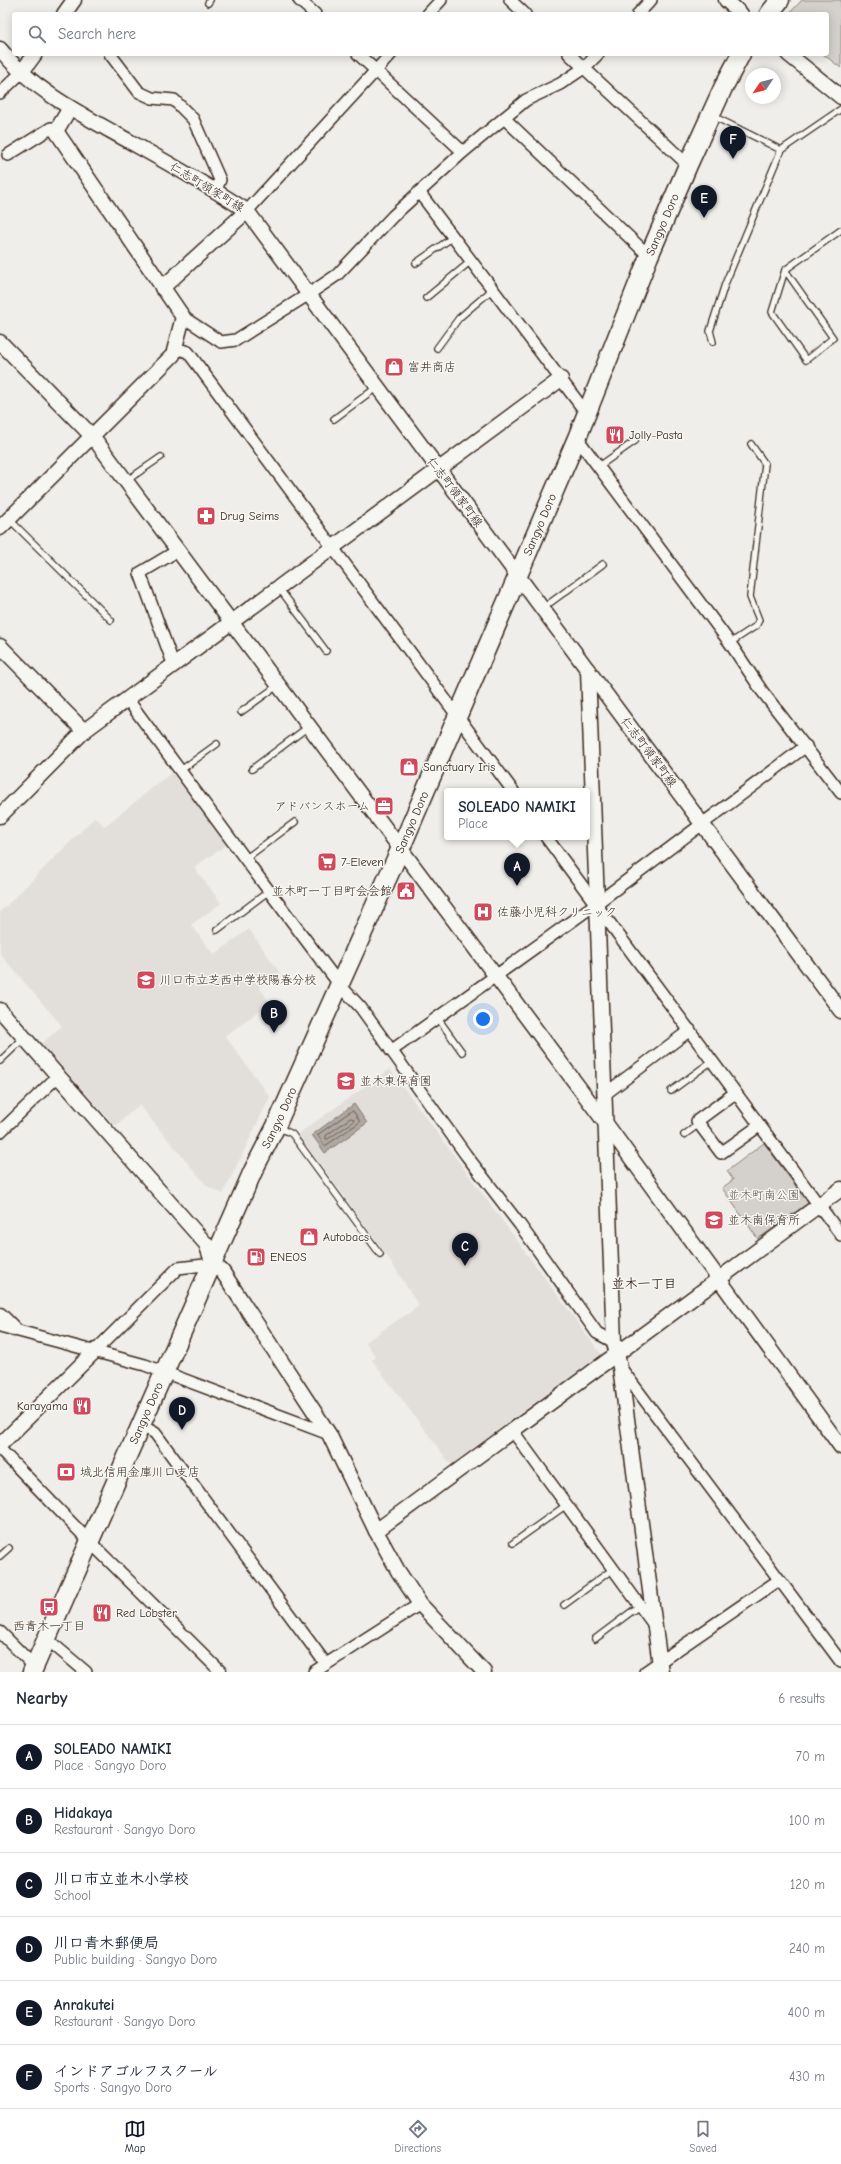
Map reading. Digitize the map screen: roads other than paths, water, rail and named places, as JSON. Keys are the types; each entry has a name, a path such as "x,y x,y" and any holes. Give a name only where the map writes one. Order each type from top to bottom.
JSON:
{"main road":[{"path":"771,12 780,0"},
{"name":"Sangyo Doro","path":"34,1670 140,1425 213,1264 252,1171 276,1126 400,850 577,438 649,256 688,165 740,56"}],"street":[{"path":"67,12 74,0"},
{"path":"299,0 313,12"},
{"path":"430,12 441,0"},
{"path":"510,0 523,12"},
{"path":"640,12 652,0"},
{"path":"726,0 739,12"},
{"name":"仁志町領家町線","path":"0,49 21,73 70,108 216,190 247,211 841,1011"},
{"path":"0,93 21,73 34,56"},
{"path":"112,56 139,92 152,98 174,100 193,119 220,180 216,190"},
{"path":"360,56 463,152"},
{"path":"162,288 247,211 389,56"},
{"path":"571,56 688,165"},
{"path":"8,156 51,128 56,131 183,317 221,342 236,340 337,275 419,192 463,152 526,100 560,84 584,68 596,56"},
{"path":"790,56 841,97"},
{"path":"56,131 70,108"},
{"path":"504,118 649,256"},
{"path":"419,192 587,414"},
{"path":"4,524 93,437 173,355 183,317"},
{"path":"2,348 93,437 277,686 607,1125 717,1279 841,1448"},
{"path":"175,348 188,352 458,714 511,788"},
{"path":"0,816 84,732 561,380"},
{"path":"577,438 730,643 762,691 841,793"},
{"path":"174,666 140,573 177,551"},
{"path":"0,646 84,732"},
{"path":"588,670 615,1348 620,1367 660,1667"},
{"path":"128,700 339,984 361,1008 596,1333 615,1348"},
{"path":"391,1051 597,903 806,746"},
{"path":"548,840 581,885 597,903 841,1235"},
{"path":"0,1010 206,1244 213,1264 222,1271 328,1434 376,1531 398,1571 420,1604 484,1672"},
{"path":"605,1094 690,1030"},
{"path":"0,1132 58,1076"},
{"path":"735,1092 697,1121 699,1124 721,1153 760,1126"},
{"path":"376,1531 512,1430 615,1348 717,1279 841,1189"},
{"path":"0,1445 178,1268 213,1264"},
{"path":"0,1315 7,1328 96,1350 164,1371 328,1434"},
{"path":"620,1367 841,1662"},
{"path":"140,1425 155,1433 326,1664"},
{"path":"512,1430 565,1506 654,1625"},
{"path":"0,1449 89,1541 221,1672"},
{"path":"645,1672 660,1667 779,1580"},
{"path":"314,1672 420,1604"},
{"path":"0,1632 34,1670"},
{"path":"47,1639 86,1672"}],"lane":[{"path":"713,342 710,332 725,284 781,150 841,110"},
{"path":"711,115 781,150"},
{"path":"785,270 833,338 806,360 772,312 785,270 841,230"},
{"path":"416,262 453,237"},
{"path":"426,298 471,261"},
{"path":"437,348 459,318 492,289"},
{"path":"334,419 377,388"},
{"path":"598,467 635,441"},
{"path":"730,643 756,626 759,620 750,597 765,464 751,444"},
{"path":"126,481 161,457"},
{"path":"4,524 111,620"},
{"path":"542,609 603,564"},
{"path":"279,588 326,651"},
{"path":"241,712 277,686"},
{"path":"252,769 308,727"},
{"path":"181,770 217,744"},
{"path":"245,859 295,822"},
{"path":"217,930 269,891"},
{"path":"438,1017 462,1052"},
{"path":"0,1061 24,1038"},
{"path":"671,1091 712,1061"},
{"path":"684,1135 699,1124"},
{"path":"276,1126 292,1134 380,1254"},
{"path":"513,1543 565,1506"},
{"path":"0,1556 9,1548"},
{"path":"564,1604 613,1569"},
{"path":"595,1639 639,1606"}],"water":[{"path":"354,1104 367,1123 325,1153 312,1135"}],"place":[{"name":"インドアゴルフスクール","path":"733,159"},
{"name":"Anrakutei","path":"704,218"},
{"name":"富井商店","path":"394,367"},
{"name":"Jolly-Pasta","path":"615,435"},
{"name":"Drug Seims","path":"206,516"},
{"name":"Sanctuary Iris","path":"409,767"},
{"name":"アドバンスホーム","path":"384,806"},
{"name":"7-Eleven","path":"327,862"},
{"name":"SOLEADO NAMIKI","path":"517,886"},
{"name":"並木町一丁目町会会館","path":"406,891"},
{"name":"佐藤小児科クリニック","path":"483,912"},
{"name":"川口市立芝西中学校陽春分校","path":"146,980"},
{"name":"Hidakaya","path":"274,1033"},
{"name":"並木東保育園","path":"346,1081"},
{"name":"並木南保育所","path":"714,1220"},
{"name":"Autobacs","path":"309,1237"},
{"name":"ENEOS","path":"256,1257"},
{"name":"川口市立並木小学校","path":"465,1266"},
{"name":"Karayama","path":"82,1406"},
{"name":"川口青木郵便局","path":"182,1430"},
{"name":"城北信用金庫川口支店","path":"66,1472"},
{"name":"西青木一丁目","path":"49,1607"},
{"name":"Red Lobster","path":"102,1613"}],"district":[{"name":"並木一丁目","path":"644,1283"}],"park label":[{"name":"並木町南公園","path":"764,1195"}]}
